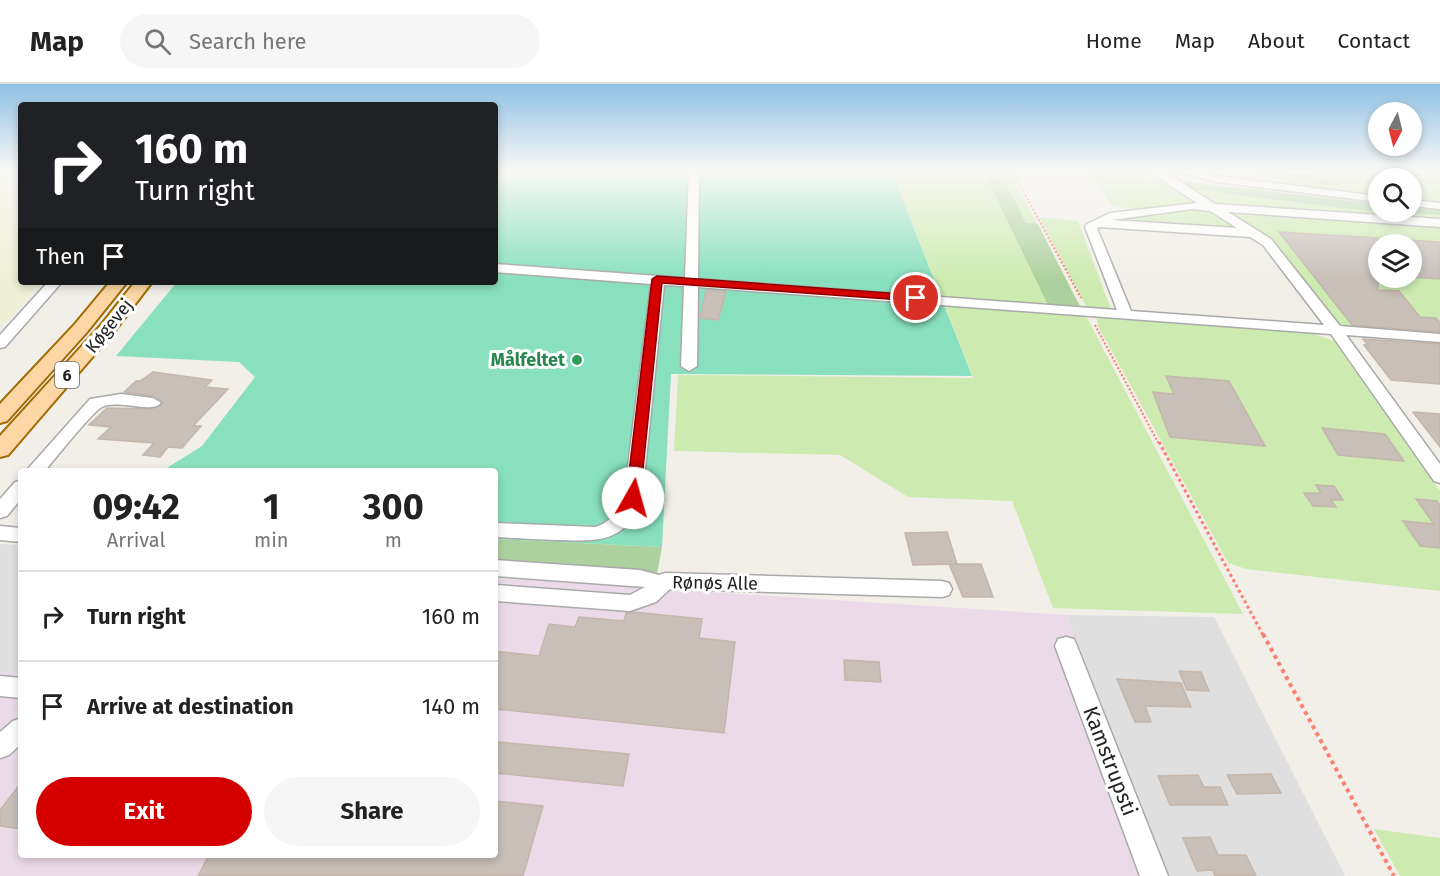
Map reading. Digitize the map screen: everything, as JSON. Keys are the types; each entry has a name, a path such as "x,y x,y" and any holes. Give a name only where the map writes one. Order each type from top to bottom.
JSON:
{"main road":[{"name":"Køgevej","path":"0,416 81,328 117,285"},
{"name":"Køgevej","path":"0,450 77,364 142,285"}],"street":[{"path":"689,366 693,207"},
{"path":"1126,315 1091,227 1110,217 1164,208 1212,207 1440,223"},
{"path":"1212,207 1267,242 1335,330 1440,477"},
{"path":"1097,223 1254,233"},
{"path":"498,268 1440,338"},
{"path":"498,530 597,534 611,530 627,516 633,498 657,279"},
{"path":"0,344 52,285"},
{"path":"38,468 96,403 121,399 153,403"},
{"path":"0,511 18,490"},
{"path":"0,533 18,535"},
{"path":"498,568 640,578 662,584"},
{"name":"Rønøs Alle","path":"498,593 630,603 649,596 665,581 942,589"},
{"name":"Kamstrupsti","path":"1066,645 1154,876"},
{"path":"0,686 18,688"},
{"path":"0,747 18,732"}],"path":[{"path":"1032,207 1394,876"}],"shaded area":[{"path":"0,544 18,545 18,674 0,672"},
{"path":"498,578 1067,615 1168,876 0,876 0,672 18,674 18,858 498,858"},
{"path":"1067,615 1214,617 1345,876 1168,876"}],"green space":[{"path":"0,207 18,207 18,285 38,285 0,326"},
{"name":"Målfeltet","path":"498,207 906,207 972,376 671,374 662,547 498,539 498,468 167,468 202,446 255,377 239,362 116,356 175,285 498,285"},
{"path":"906,207 1028,207 1082,309 942,298"},
{"path":"1001,207 1018,207 1026,223 1038,224 1081,309 1049,307"},
{"path":"1121,207 1167,207 1136,210"},
{"path":"1219,207 1336,207 1368,210 1368,216"},
{"path":"1335,207 1368,207 1368,210 1360,210"},
{"path":"1184,209 1214,212 1240,229 1116,222 1115,220"},
{"path":"1422,209 1440,210 1440,215 1422,214"},
{"path":"1241,212 1440,226 1440,335 1346,327 1335,321 1274,240 1236,217 1236,214"},
{"path":"1422,214 1440,215 1440,221 1422,220"},
{"path":"1039,217 1078,221 1112,312 1088,310"},
{"path":"944,304 1083,315 1087,318 1243,614 1053,608 1012,501 908,497 840,455 674,451 678,375 973,378"},
{"path":"1096,316 1311,333 1334,341 1440,491 1440,591 1246,569 1228,563 1098,326"},
{"path":"498,539 662,547 657,574 498,563"},
{"path":"1374,829 1440,838 1440,876 1400,876"}],"building":[{"path":"1279,232 1368,237 1368,288 1399,291 1420,317 1436,318 1440,323 1440,332 1352,325"},
{"path":"1422,241 1440,242 1440,279 1422,278"},
{"path":"706,290 726,291 718,320 700,318"},
{"path":"1363,339 1440,344 1440,384 1391,380 1364,345 1368,345"},
{"path":"153,372 212,380 205,387 228,389 193,426 201,426 182,448 168,447 160,457 143,455 154,443 98,439 111,427 89,425 107,408 150,409 162,405 162,401 153,396 124,392 136,381 140,381"},
{"path":"1166,376 1229,381 1265,446 1170,437 1153,392 1174,394"},
{"path":"1413,412 1440,414 1440,447"},
{"path":"1322,428 1385,434 1404,461 1338,455"},
{"path":"1316,485 1334,486 1343,500 1331,500 1336,507 1313,506 1304,493 1321,493"},
{"path":"1416,499 1437,501 1440,505 1440,548 1420,546 1403,521 1434,524"},
{"path":"947,532 957,564 913,565 905,533"},
{"path":"949,564 981,564 993,597 963,597"},
{"path":"626,613 702,619 699,638 735,642 724,733 498,709 498,651 539,656 549,624 575,627 579,617 624,621"},
{"path":"844,660 879,662 881,682 845,680"},
{"path":"1179,671 1201,672 1209,691 1187,690"},
{"path":"1117,679 1181,683 1191,707 1145,706 1151,722 1135,722"},
{"path":"498,742 629,754 623,786 498,773"},
{"path":"1271,774 1281,793 1237,794 1227,775"},
{"path":"1198,775 1204,787 1220,787 1228,805 1170,805 1158,776"},
{"path":"18,787 18,829 0,826 0,810"},
{"path":"498,801 543,806 523,876 198,876 207,858 498,858"},
{"path":"1210,837 1218,855 1246,855 1256,876 1215,876 1213,870 1197,871 1183,838"}],"place":[{"name":"Målfeltet","path":"577,360"}],"route":[{"path":"633,498 657,279 916,298"}]}
